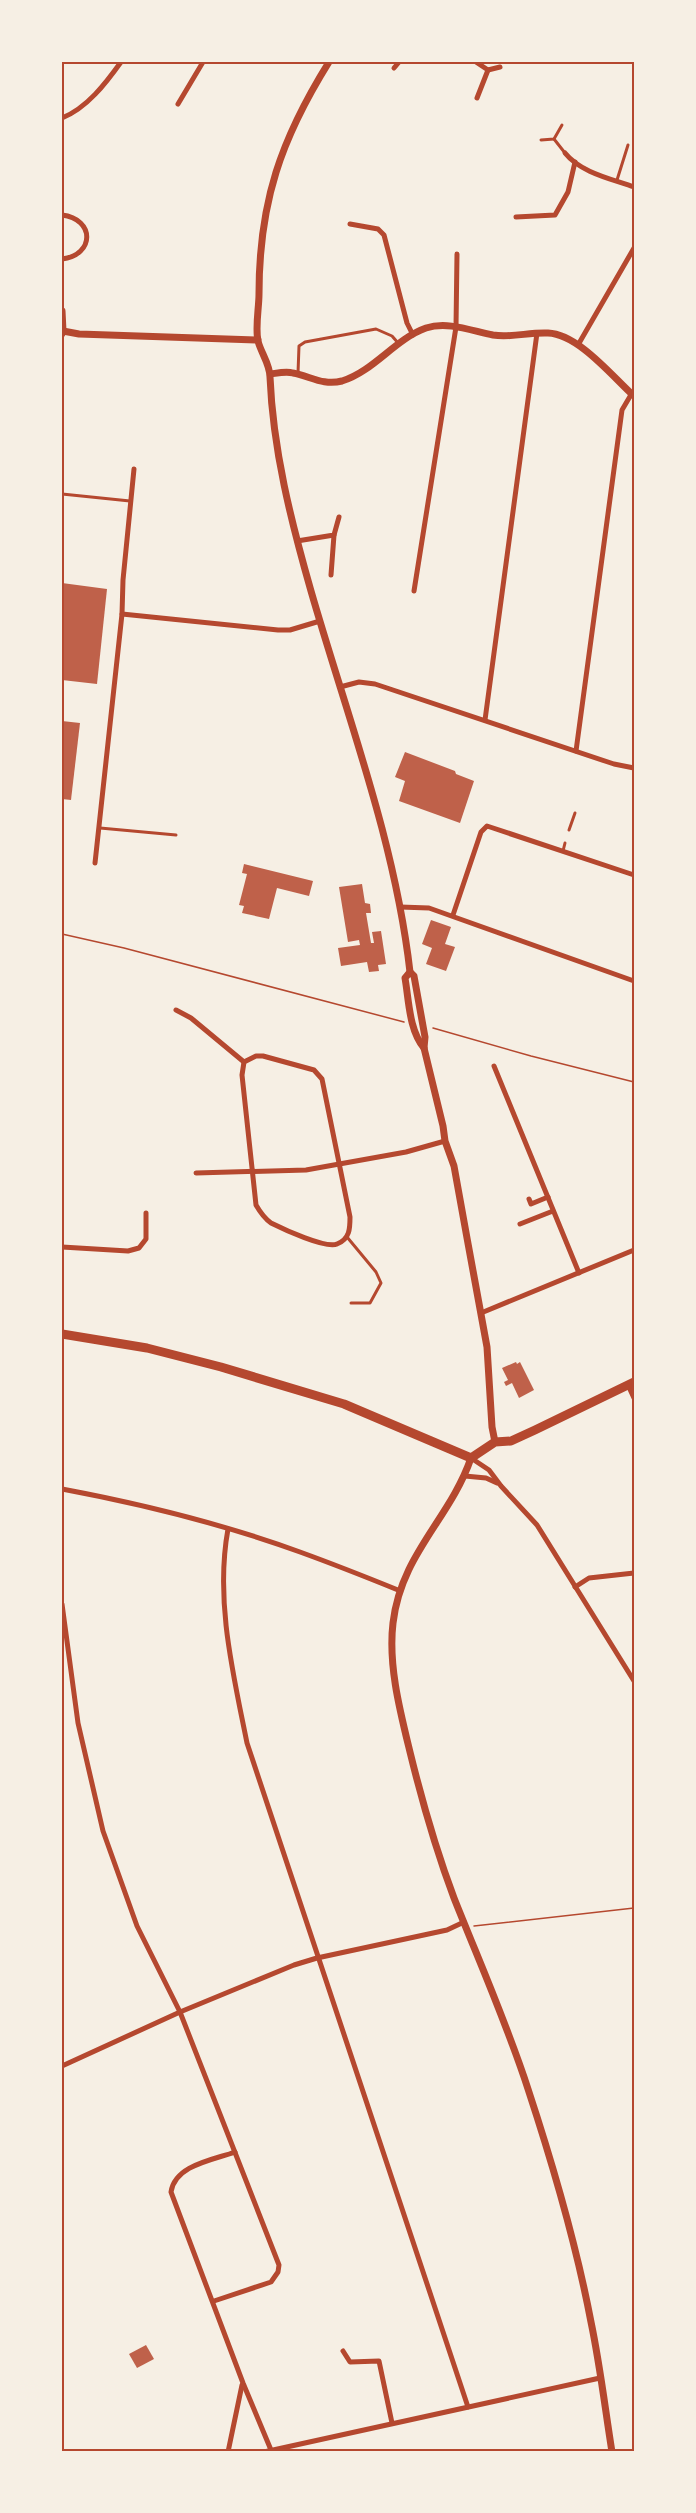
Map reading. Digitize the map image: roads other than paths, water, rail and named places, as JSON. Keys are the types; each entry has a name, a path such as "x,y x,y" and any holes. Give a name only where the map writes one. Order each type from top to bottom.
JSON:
{"main road":[{"path":"62,1334 147,1348 221,1366 333,1401 471,1458 495,1442 511,1441 631,1384"}],"street":[{"path":"62,118 76,112 109,79 121,62"},
{"path":"178,104 203,62"},
{"path":"329,62 304,102 289,133 269,192 261,248 258,340 271,374 270,394 278,449 297,541 377,810 400,907 410,972 414,976 425,1037 424,1048 445,1141 453,1166 481,1313 487,1347 495,1442"},
{"path":"394,68 399,62"},
{"path":"476,62 488,70 500,67"},
{"path":"477,98 488,70"},
{"path":"565,153 575,162 602,177 634,187"},
{"path":"516,218 555,215 568,192 575,162"},
{"path":"62,215 80,221 85,228 86,237 82,251 75,256 62,259"},
{"path":"350,224 378,229 384,234 407,323 413,335"},
{"path":"578,345 634,248"},
{"path":"414,591 456,327 457,254"},
{"path":"62,311 62,333 258,340"},
{"path":"271,374 286,372 314,380 340,381 369,367 413,335 439,326 495,335 555,334 578,345 633,394 622,410 576,751"},
{"path":"485,720 537,333"},
{"path":"96,862 122,614 134,469"},
{"path":"331,575 334,535 339,517"},
{"path":"297,541 334,535"},
{"path":"122,614 278,630 290,630 320,621"},
{"path":"340,687 350,683 368,682 614,764 634,768"},
{"path":"453,915 483,828 490,826 634,875"},
{"path":"400,907 429,908 453,915 634,981"},
{"path":"410,972 405,978 410,1006 416,1038 424,1048"},
{"path":"176,1010 192,1018 244,1062"},
{"path":"256,1056 263,1056 314,1070 322,1079 350,1217 350,1230 347,1237 337,1244 326,1245 270,1222 261,1214 256,1205 242,1075 244,1062 256,1056"},
{"path":"494,1066 579,1273"},
{"path":"196,1173 306,1170 406,1152 445,1141"},
{"path":"529,1199 531,1204 548,1197"},
{"path":"520,1224 553,1211"},
{"path":"62,1247 128,1251 138,1248 146,1239 146,1214"},
{"path":"481,1313 634,1250"},
{"path":"631,1384 634,1398"},
{"path":"612,2451 580,2269 555,2176 528,2087 430,1827 405,1734 392,1656 392,1629 398,1590 414,1557 465,1476 471,1458 489,1470 537,1525 634,1681"},
{"path":"465,1476 486,1478 501,1486"},
{"path":"62,1489 136,1504 228,1529 300,1551 398,1590"},
{"path":"228,1529 224,1594 231,1666 248,1743 295,1883 317,1958 468,2407"},
{"path":"575,1587 589,1578 634,1573"},
{"path":"62,1604 78,1723 103,1831 137,1926 180,2012 279,2265 278,2272 271,2282 214,2301"},
{"path":"62,2066 180,2012 317,1958 447,1930 465,1924"},
{"path":"235,2152 187,2169 177,2176 171,2192 243,2383 271,2450"},
{"path":"343,2351 350,2362 379,2361 392,2423"},
{"path":"264,2451 600,2378"},
{"path":"228,2451 243,2383"}],"lane":[{"path":"554,139 562,125"},
{"path":"541,140 554,139"},
{"path":"554,139 565,153"},
{"path":"617,182 628,145"},
{"path":"298,374 297,352 299,346 305,342 376,329 392,336 399,345"},
{"path":"62,494 130,501"},
{"path":"569,830 575,813"},
{"path":"98,828 176,835"},
{"path":"562,851 566,843"},
{"path":"347,1237 376,1272 381,1283 370,1303 351,1303"}]}
